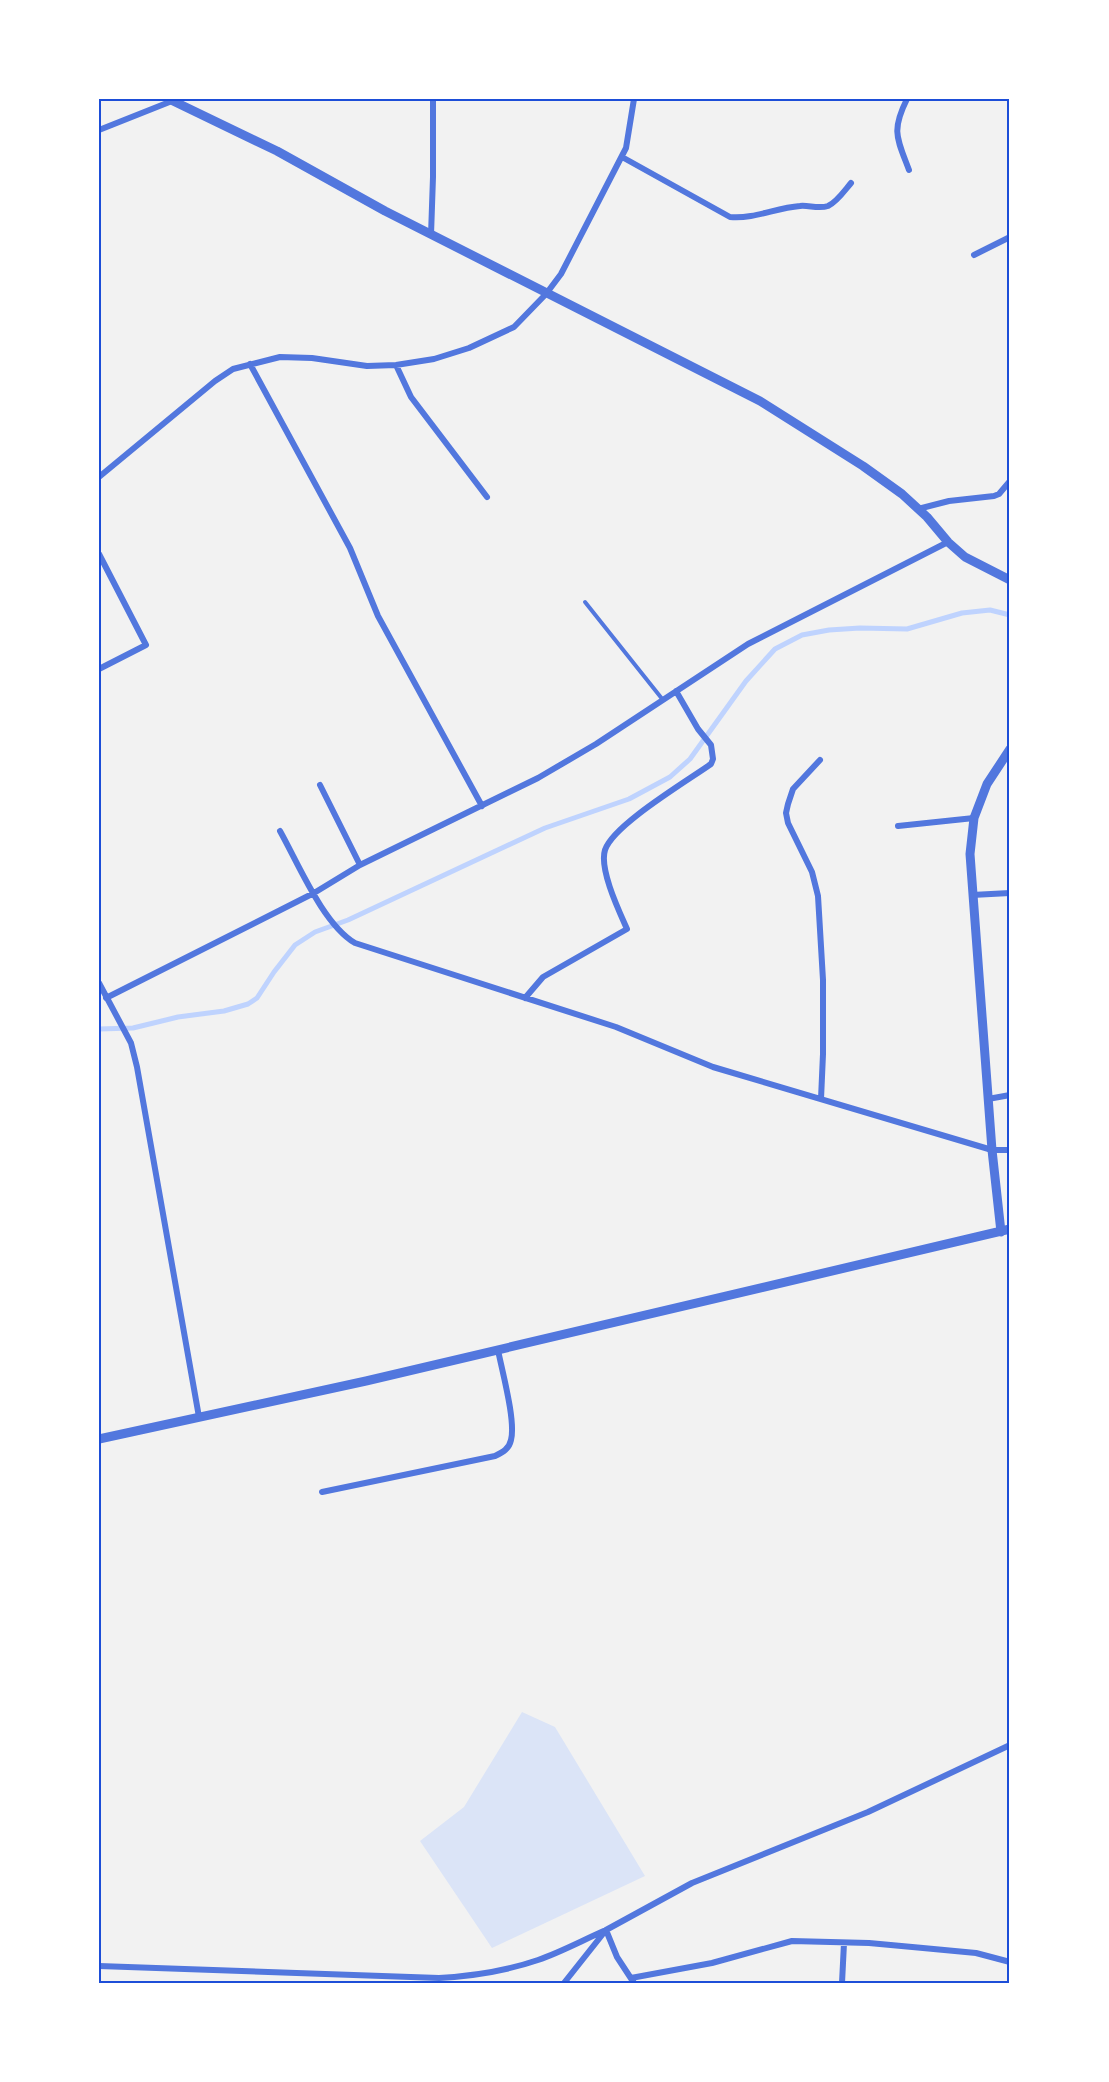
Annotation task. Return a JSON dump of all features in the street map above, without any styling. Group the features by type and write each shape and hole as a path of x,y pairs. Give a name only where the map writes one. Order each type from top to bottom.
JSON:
{"street":[{"path":"431,235 433,99"},
{"path":"99,477 232,369 280,357 312,358 367,366 396,365 434,359 478,344 514,327 546,294 561,274 626,148 634,99"},
{"path":"907,99 896,129 909,170"},
{"path":"99,130 172,100 277,151 431,235 760,401 863,466 902,494 965,557 1010,580"},
{"path":"622,157 730,217 743,218 802,206 828,206 837,200 851,183"},
{"path":"974,255 1010,237"},
{"path":"250,364 350,548 378,616 482,806"},
{"path":"396,365 411,397 487,497"},
{"path":"918,509 958,499 999,494 1010,481"},
{"path":"106,998 314,893 360,865 538,778 596,744 748,644 948,542"},
{"path":"99,554 146,645 99,669"},
{"path":"525,998 543,977 627,929 604,868 605,850 615,834 632,819 711,764 713,759 711,745 698,729 676,691"},
{"path":"99,1439 498,1350 1005,1230 992,1150 970,854 974,818 987,784 1010,749"},
{"path":"820,760 793,789 786,813 788,823 812,872 818,896 823,980 821,1099"},
{"path":"320,785 360,865"},
{"path":"898,826 974,818"},
{"path":"280,831 327,917 344,936 355,943 616,1027 713,1067 992,1150 1010,1150"},
{"path":"972,895 1010,893"},
{"path":"99,983 131,1043 142,1090 199,1417"},
{"path":"988,1099 1010,1095"},
{"path":"322,1492 486,1458 506,1451 511,1440 512,1425 498,1350"},
{"path":"99,1966 439,1978 476,1975 510,1968 538,1960 606,1930 692,1883 868,1812 1010,1745"},
{"path":"606,1930 617,1958 632,1980 712,1963 792,1941 869,1943 976,1953 1010,1962"},
{"path":"564,1983 606,1930"},
{"path":"842,1983 844,1943"}],"lane":[{"path":"585,602 663,700"}],"shaded area":[{"path":"522,1712 555,1727 645,1876 492,1948 420,1841 464,1807"}],"waterway":[{"path":"99,1029 133,1028 178,1017 224,1011 248,1004 257,998 295,945 315,932 348,920 545,828 629,799 670,777 690,759 746,681 775,649 802,635 860,628 907,629 962,613 990,610 1010,615"}]}
